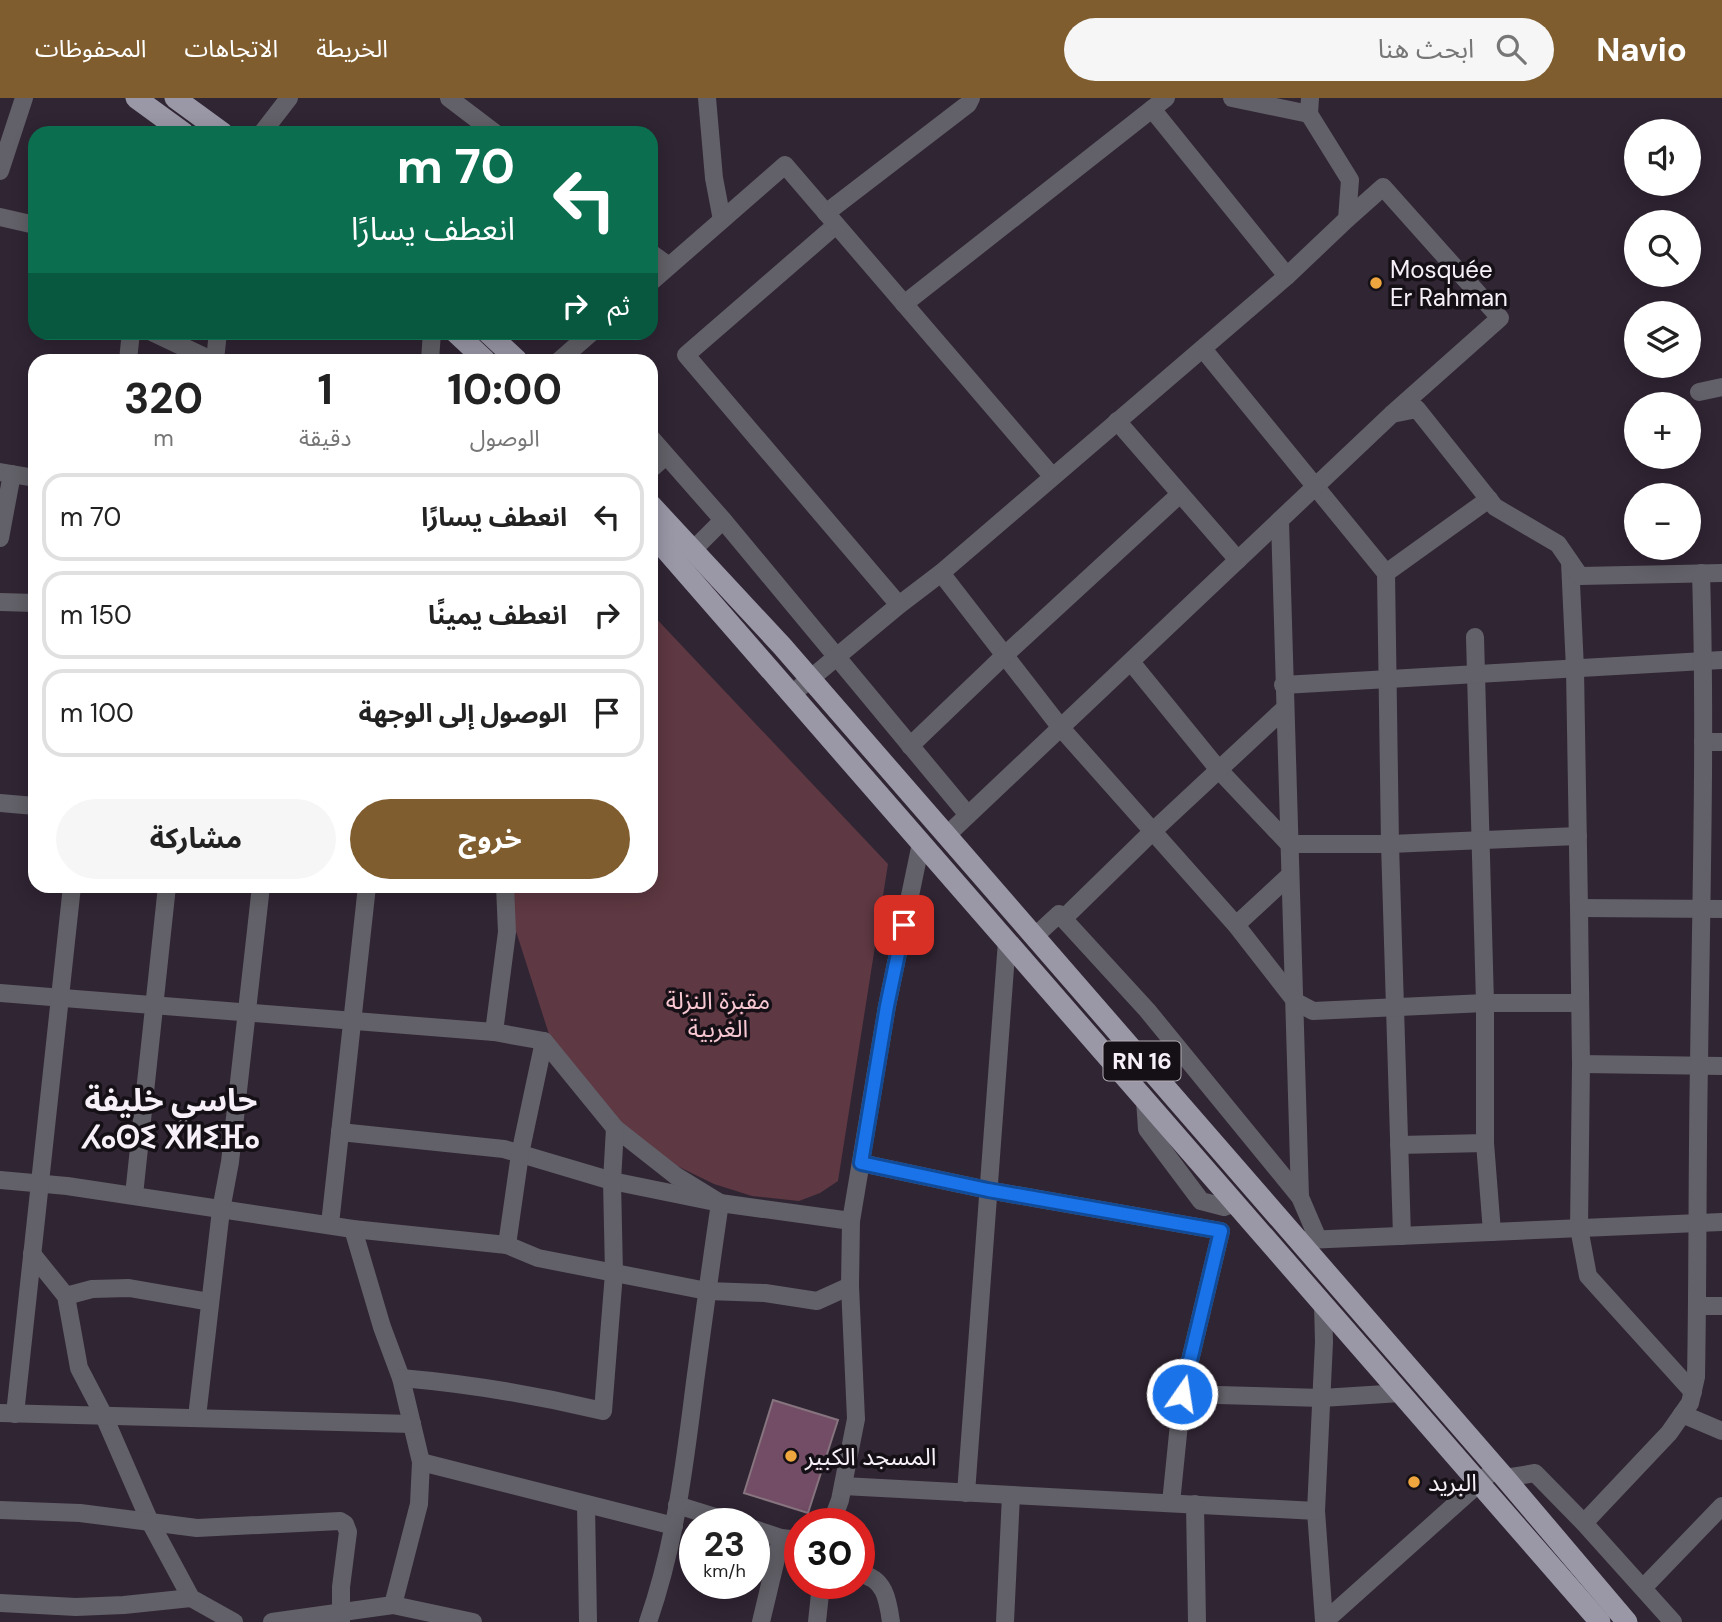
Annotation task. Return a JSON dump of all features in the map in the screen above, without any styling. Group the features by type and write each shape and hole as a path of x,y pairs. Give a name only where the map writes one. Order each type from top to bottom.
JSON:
{"main road":[{"path":"136,98 174,126"},
{"path":"175,98 213,126"},
{"path":"464,340 479,354"},
{"path":"496,340 511,354"},
{"name":"RN 16","path":"658,512 809,678 1034,937 1307,1240 1627,1622"},
{"name":"RN 16","path":"658,541 1145,1100 1230,1205 1323,1304 1600,1622"}],"street":[{"path":"0,171 24,98"},
{"path":"267,126 289,98"},
{"path":"449,98 486,126"},
{"path":"707,98 714,178 722,220"},
{"path":"899,605 686,355 831,219 968,104 971,98"},
{"path":"904,304 1166,98"},
{"path":"1232,98 1310,106 1350,180 1347,219"},
{"path":"1152,109 1287,276"},
{"path":"658,276 785,165 1052,476"},
{"path":"792,694 941,573 1203,349 1383,187 1500,318 1392,414 946,836"},
{"path":"0,217 28,223"},
{"path":"658,258 669,266"},
{"path":"169,340 200,354"},
{"path":"1203,349 1386,573 1390,844 1402,1236"},
{"path":"1699,392 1722,387"},
{"path":"1392,414 1418,410 1495,507 1558,544 1580,576 1722,573"},
{"path":"1117,421 1238,560"},
{"path":"658,446 723,520 968,815"},
{"path":"658,463 666,456"},
{"path":"0,538 6,473 28,477"},
{"path":"910,746 1180,494"},
{"path":"1386,573 1489,499"},
{"path":"693,550 723,520"},
{"path":"1280,521 1283,710 1296,1002 1300,1197 1307,1240 1722,1222"},
{"path":"1570,562 1575,669 1579,908 1579,1228 1588,1276 1693,1392"},
{"path":"941,573 1061,728 1236,925 1296,1002 1313,1011 1485,1003 1580,1003"},
{"path":"1584,1523 1670,1433 1690,1403 1696,1377 1703,741 1713,661 1701,573"},
{"path":"0,602 28,604"},
{"path":"1475,637 1485,1003 1485,1143 1492,1232"},
{"path":"1283,685 1713,661"},
{"path":"1131,662 1219,770 1289,844 1390,844 1578,836"},
{"path":"1063,919 1283,710"},
{"path":"1703,741 1722,742"},
{"path":"0,803 28,805"},
{"path":"836,1508 856,1419 850,1286 851,1221 887,1006 921,843"},
{"path":"1236,925 1290,875"},
{"path":"71,893 32,1254 7,1413 412,1424"},
{"path":"134,1195 166,893"},
{"path":"197,1417 221,1209 230,1162 248,1013 260,893"},
{"path":"330,1224 366,893"},
{"path":"494,1032 507,932 505,893"},
{"path":"1579,908 1722,909"},
{"path":"1034,937 1059,914 1147,1010 1300,1197"},
{"path":"966,1493 1007,941"},
{"path":"0,993 494,1032 544,1041 615,1128 676,1175 720,1203"},
{"path":"507,1245 520,1154 544,1041"},
{"path":"1581,1064 1722,1066"},
{"path":"401,1378 470,1384 540,1396 603,1411 614,1273 612,1181 615,1128"},
{"path":"340,1132 504,1149 612,1181 720,1203 851,1221"},
{"path":"1399,1145 1485,1143"},
{"path":"861,1163 988,1190 1221,1231"},
{"path":"0,1180 134,1195 353,1229 507,1245 538,1258 706,1291 765,1293 817,1301 850,1286"},
{"path":"648,1622 661,1584 674,1526 720,1203"},
{"path":"1171,1503 1182,1394 1221,1231 1230,1205"},
{"path":"353,1229 382,1327 401,1378 421,1462 419,1504 393,1605"},
{"path":"32,1254 66,1296 79,1368 103,1414 150,1522 191,1598 234,1622"},
{"path":"66,1296 92,1289 129,1288 210,1302"},
{"path":"1323,1304 1322,1398 1316,1511 1324,1621"},
{"path":"1697,1306 1722,1306"},
{"path":"1182,1394 1322,1398 1401,1393"},
{"path":"1682,1414 1722,1431"},
{"path":"421,1462 674,1526"},
{"path":"1324,1621 1479,1482 1501,1473 1535,1473 1673,1622"},
{"path":"843,1486 1316,1511"},
{"path":"1005,1622 1011,1495"},
{"path":"586,1504 588,1622"},
{"path":"1195,1504 1196,1622"},
{"path":"677,1505 687,1508"},
{"path":"0,1510 80,1513 197,1528 341,1521 348,1532 341,1587 341,1616"},
{"path":"1643,1588 1721,1510"},
{"path":"770,1535 784,1538"},
{"path":"761,1622 781,1538"},
{"path":"875,1581 881,1585 888,1600 891,1622"},
{"path":"0,1603 76,1607 191,1598"},
{"path":"817,1622 819,1599"},
{"path":"272,1622 341,1616 393,1605 473,1622"}],"green space":[{"name":"مقبرة النزلة الغربية","path":"658,620 888,864 838,1181 820,1193 799,1201 752,1196 714,1184 673,1164 625,1127 555,1053 514,925 514,893 658,893"}],"building":[{"name":"المسجد الكبير","path":"773,1400 838,1420 810,1508 792,1508 744,1493"}],"place":[{"name":"Mosquée Er Rahman","path":"1376,283"},
{"name":"المسجد الكبير","path":"791,1456"},
{"name":"البريد","path":"1414,1482"}],"district":[{"name":"حاسي خليفة ⵃⴰⵙⵉ ⵅⵍⵉⴼⴰ","path":"171,1118"}],"route":[{"path":"904,925 887,1006 861,1163 988,1190 1221,1231 1182,1394"}]}
